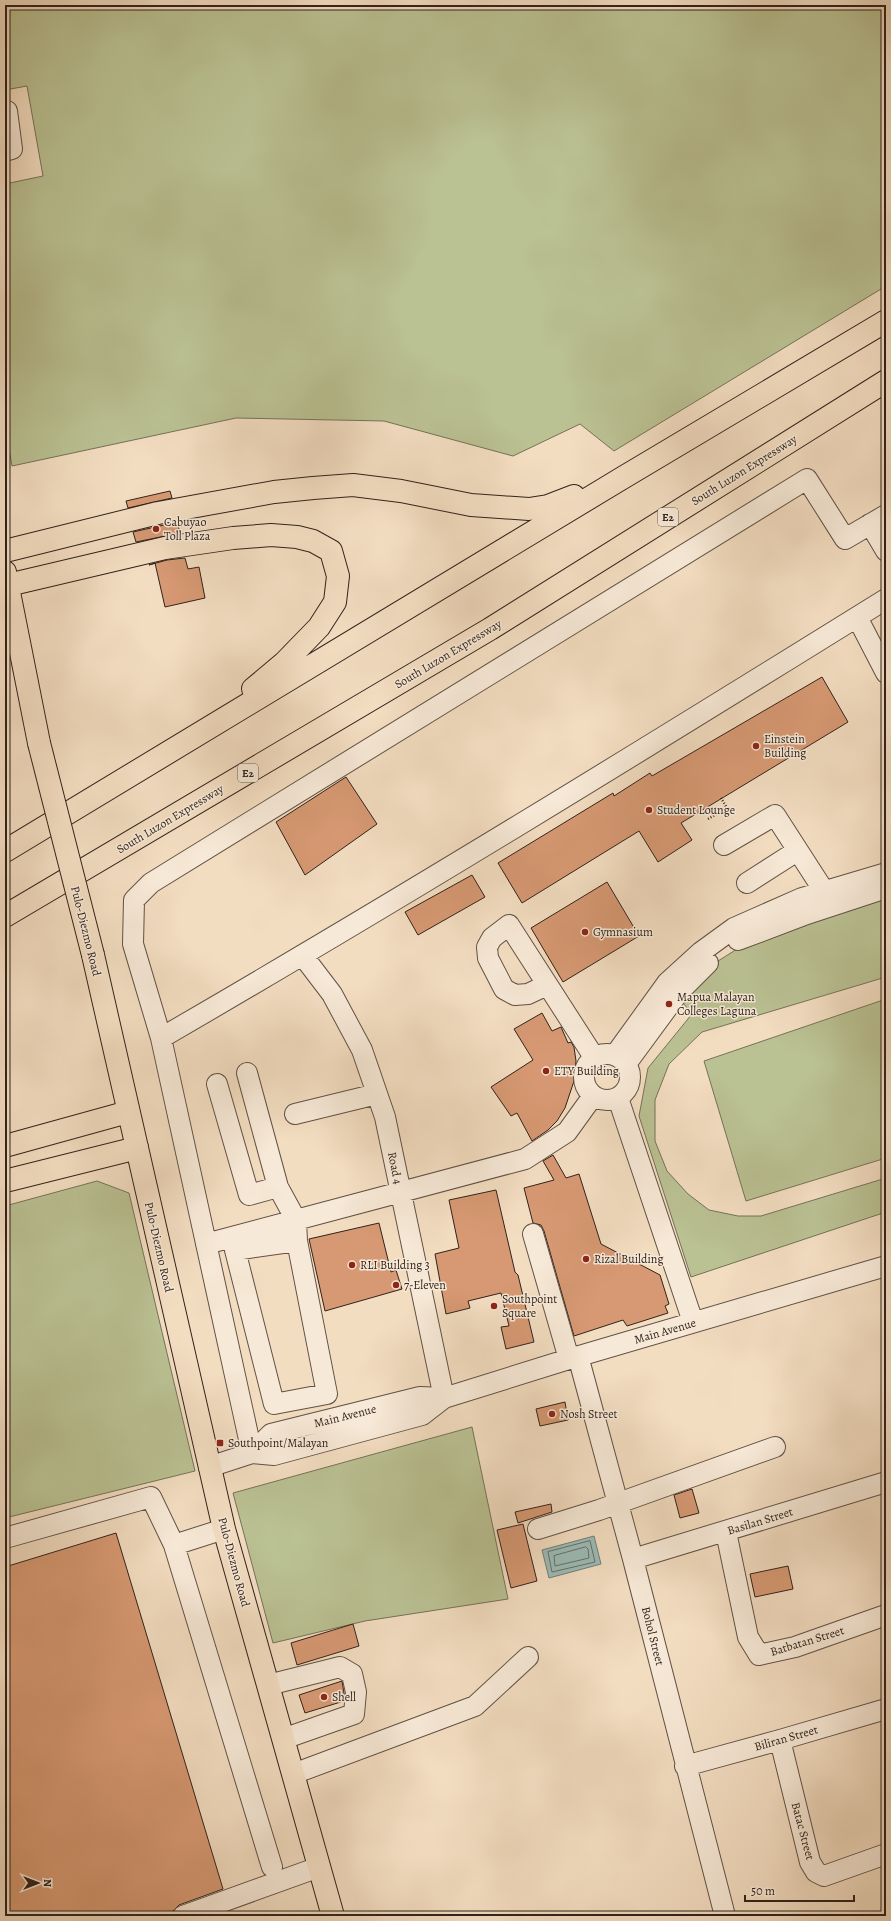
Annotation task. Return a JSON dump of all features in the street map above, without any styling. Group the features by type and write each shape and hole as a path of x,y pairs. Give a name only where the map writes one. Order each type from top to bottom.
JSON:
{"main road":[{"path":"5,851 624,477 886,321"},
{"name":"South Luzon Expressway","path":"5,916 490,629 886,381"},
{"path":"5,551 158,513 274,492 353,485 401,491 471,505 529,509 548,506 624,477"},
{"path":"6,581 165,548 233,538 271,535 297,537 313,541 331,551 338,576 335,602 319,627 284,663 202,732"},
{"name":"Pulo-Diezmo Road","path":"6,581 9,609 39,743 93,955 224,1529 333,1916"},
{"path":"5,1146 128,1112"},
{"path":"5,1181 136,1148"}],"street":[{"path":"5,111 7,111 12,149 5,151"},
{"path":"252,1453 161,1038 133,944 134,900 151,883 807,479 845,538 878,520 886,551"},
{"path":"161,1038 303,956 886,599"},
{"path":"857,617 886,673"},
{"path":"724,845 775,815 824,891"},
{"path":"747,882 797,851"},
{"path":"620,1060 667,983 701,952 734,928 802,898 886,873"},
{"path":"620,1060 679,992 708,963 738,940 806,914 886,888"},
{"name":"Road 4","path":"303,956 332,994 362,1050 385,1117 444,1398"},
{"path":"547,985 594,1057"},
{"path":"608,1053 620,1060 630,1079 624,1093 618,1098 605,1100 593,1096 588,1091 583,1076 584,1069 594,1057 608,1053"},
{"path":"247,1072 278,1187 296,1220 297,1240 327,1394 274,1404 235,1250 297,1240"},
{"path":"217,1084 249,1195 278,1187"},
{"path":"295,1114 377,1094"},
{"path":"206,1244 525,1159 567,1132 593,1096"},
{"path":"618,1098 693,1322"},
{"name":"Bohol Street","path":"533,1234 618,1502 725,1916"},
{"name":"Main Avenue","path":"209,1467 252,1453 274,1455 422,1415 444,1398 693,1322 886,1266"},
{"path":"538,1530 775,1448"},
{"name":"Basilan Street","path":"633,1559 726,1532 886,1482"},
{"path":"5,1538 151,1497 174,1545 272,1867"},
{"path":"174,1545 224,1529"},
{"name":"Batbatan Street","path":"726,1532 748,1637 759,1655 795,1647 886,1615"},
{"path":"293,1774 475,1706 528,1657"},
{"path":"268,1685 340,1667 352,1674 356,1692 354,1714 283,1739"},
{"name":"Biliran Street","path":"685,1766 886,1709"},
{"name":"Batac Street","path":"780,1740 810,1862 816,1872 824,1876 886,1854"},
{"path":"183,1916 319,1867"}],"path":[{"path":"708,819 727,808 721,798"}],"green space":[{"path":"5,5 886,5 886,286 614,451 580,424 513,456 384,421 236,418 12,466 5,427 5,184 43,176 27,86 5,90"},
{"path":"886,894 886,977 702,1032 669,1064 655,1100 655,1141 667,1171 688,1194 709,1210 738,1216 761,1216 886,1178 886,1212 691,1277 639,1116 648,1068 692,1014 683,1003 718,961 745,944"},
{"path":"886,999 886,1158 746,1201 704,1061"},
{"path":"97,1181 129,1193 195,1471 5,1518 5,1206"},
{"path":"472,1427 508,1599 365,1621 273,1643 233,1493"}],"water":[{"path":"594,1536 601,1564 549,1578 542,1550"}],"building":[{"path":"170,491 172,498 128,508 126,501"},
{"path":"177,522 180,533 136,542 133,532"},
{"path":"185,558 188,569 199,567 205,598 165,607 155,563"},
{"path":"822,677 848,722 681,823 692,840 658,862 639,831 522,903 498,863 613,793 614,796 650,773 652,776"},
{"path":"346,777 377,824 305,875 276,822"},
{"path":"472,875 485,897 418,935 405,912"},
{"name":"Gymnasium","path":"607,882 639,936 563,982 531,928"},
{"name":"ETY Building","path":"542,1013 552,1031 561,1027 568,1043 571,1042 574,1047 576,1061 574,1081 565,1108 557,1121 548,1130 532,1141 517,1113 511,1116 491,1087 533,1060 514,1029"},
{"name":"Rizal Building","path":"553,1155 566,1178 579,1174 601,1244 660,1275 669,1304 665,1306 668,1313 627,1326 623,1320 574,1336 544,1231 541,1225 533,1223 524,1188 554,1180 543,1161"},
{"path":"496,1190 515,1272 518,1275 534,1342 506,1349 501,1327 509,1326 501,1293 468,1301 470,1308 446,1314 435,1254 459,1248 449,1200"},
{"name":"RLI Building 3","path":"379,1223 391,1272 396,1270 402,1289 325,1311 309,1239"},
{"name":"Nosh Street","path":"565,1402 568,1420 540,1426 536,1409"},
{"path":"692,1489 699,1513 680,1518 674,1495"},
{"path":"551,1504 552,1512 518,1523 515,1512"},
{"path":"523,1524 537,1581 511,1588 497,1530"},
{"path":"116,1533 223,1889 179,1905 173,1911 155,1916 5,1916 5,1567"},
{"path":"788,1566 793,1589 755,1597 750,1574"},
{"path":"353,1624 359,1646 297,1665 291,1643"},
{"name":"Shell","path":"342,1681 344,1701 305,1713 299,1695"}],"place":[{"name":"Cabuyao Toll Plaza","path":"156,529"},
{"name":"Einstein Building","path":"756,746"},
{"name":"Student Lounge","path":"649,810"},
{"name":"Gymnasium","path":"585,932"},
{"name":"Mapua Malayan Colleges Laguna","path":"669,1004"},
{"name":"ETY Building","path":"546,1071"},
{"name":"Rizal Building","path":"586,1259"},
{"name":"RLI Building 3","path":"352,1265"},
{"name":"7-Eleven","path":"396,1285"},
{"name":"Southpoint Square","path":"494,1306"},
{"name":"Nosh Street","path":"552,1414"},
{"name":"Southpoint/Malayan","path":"220,1443"},
{"name":"Shell","path":"324,1697"}]}
